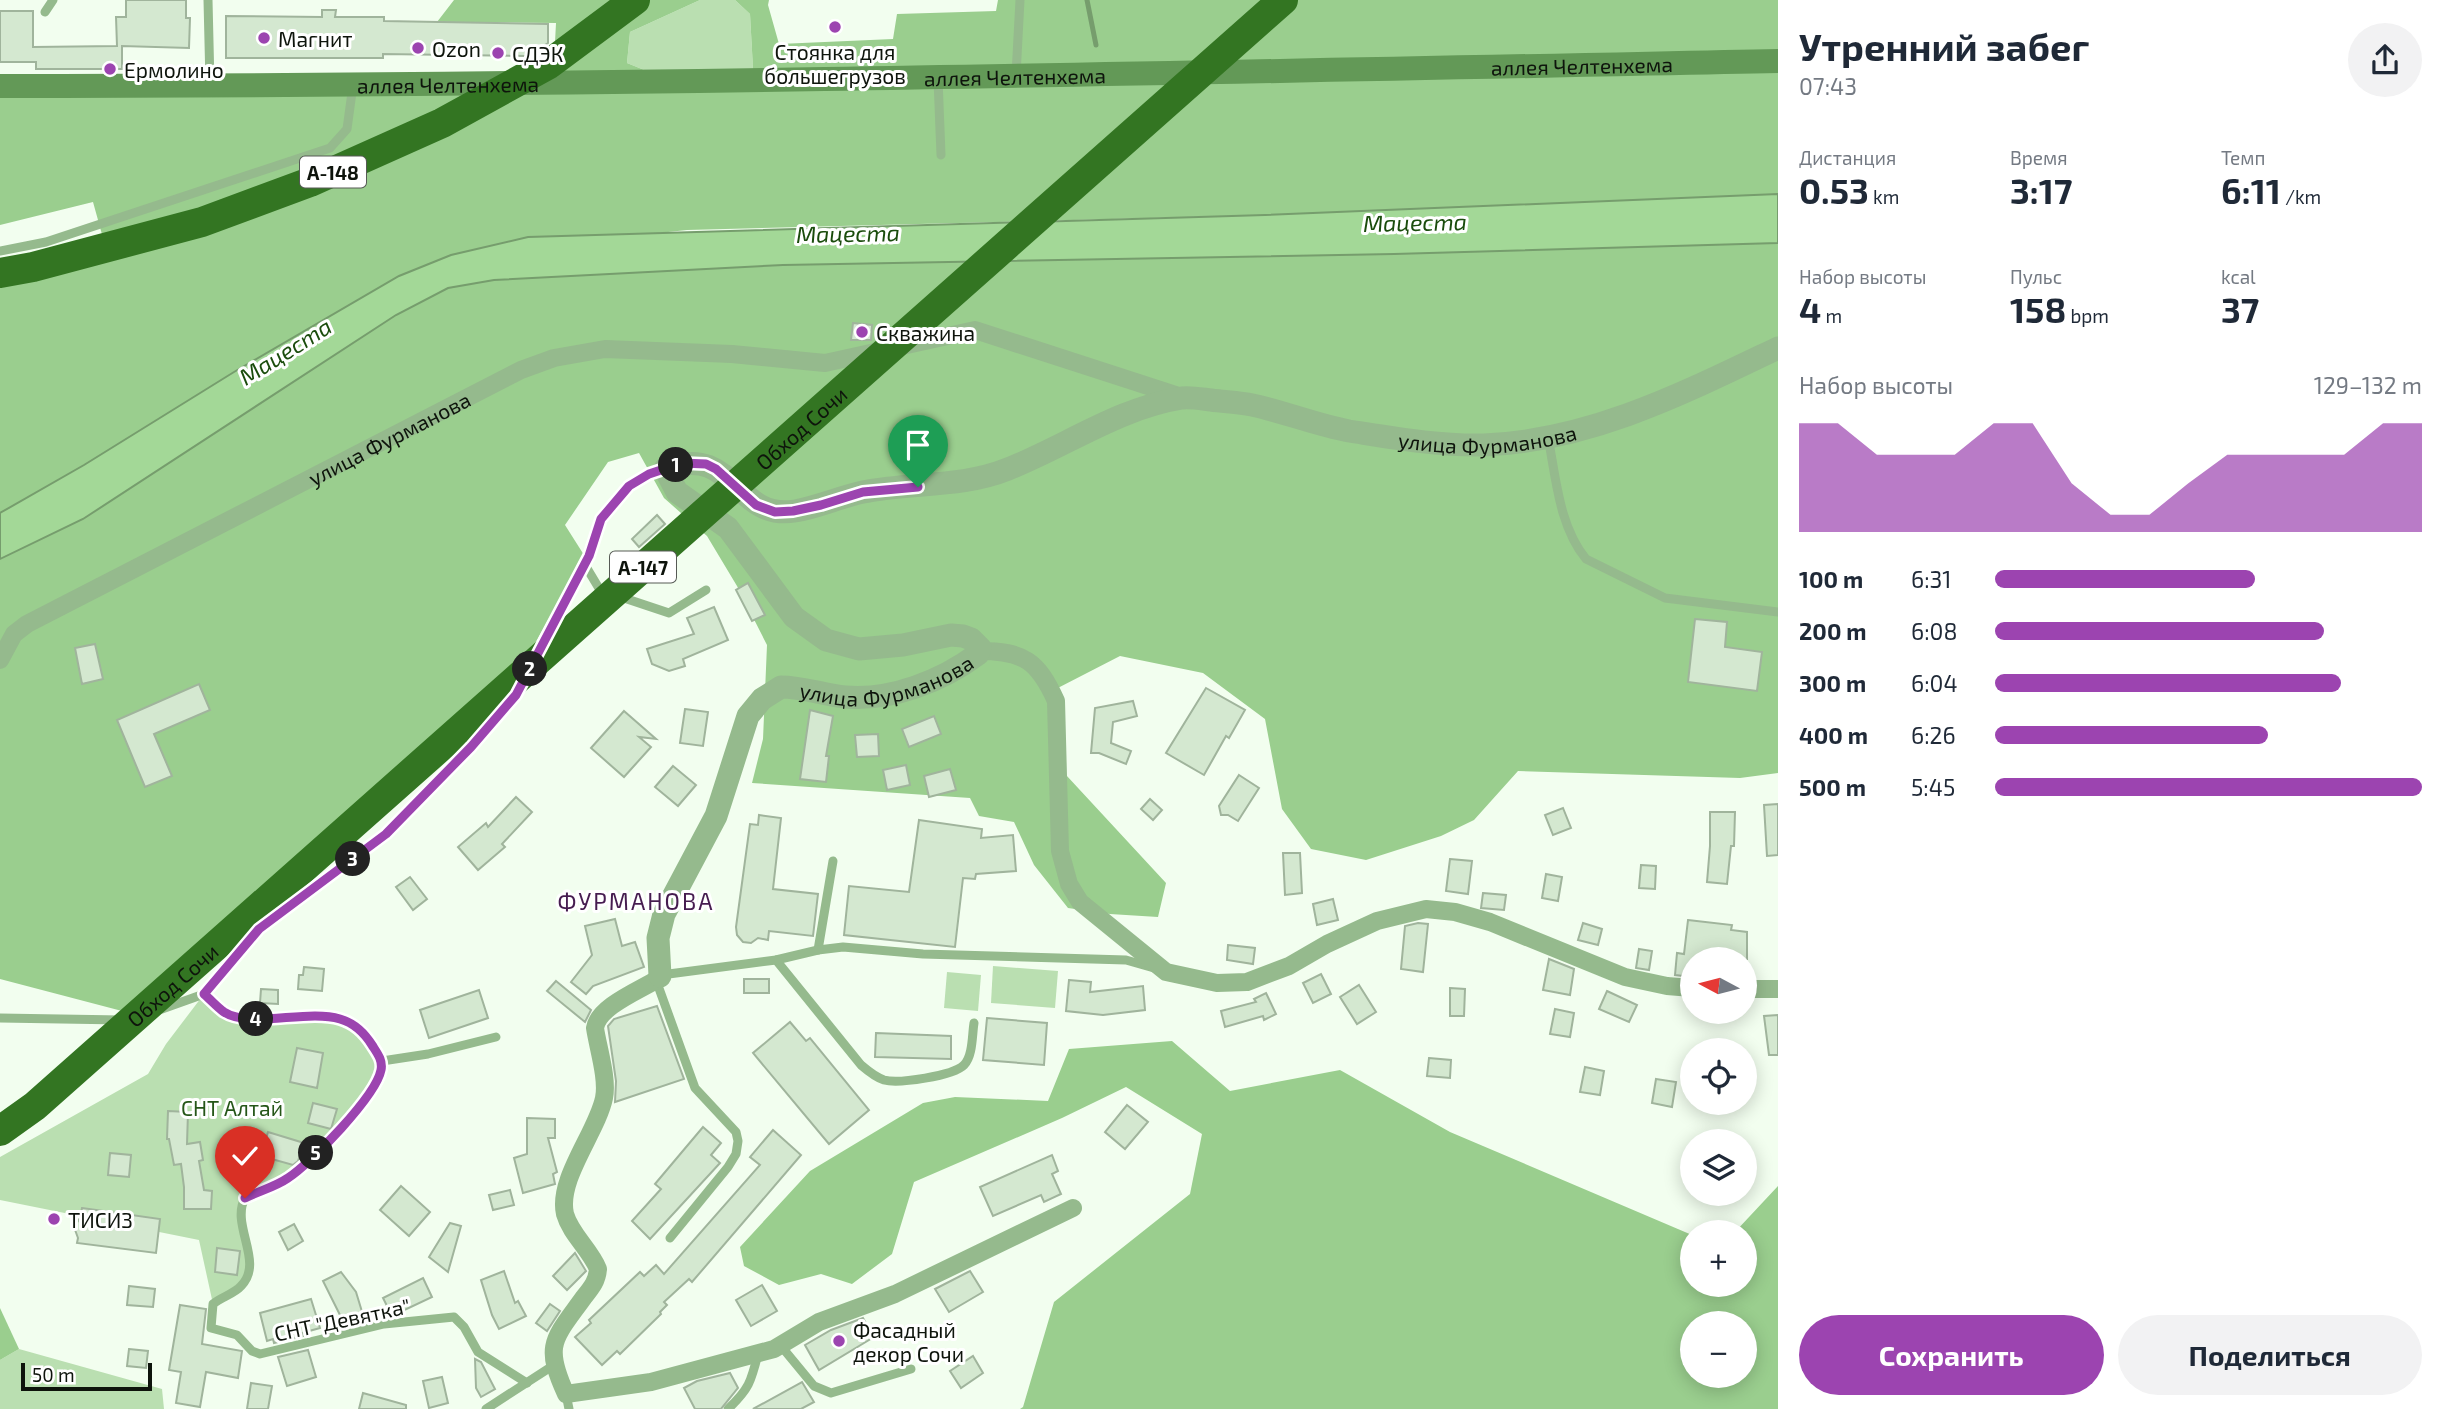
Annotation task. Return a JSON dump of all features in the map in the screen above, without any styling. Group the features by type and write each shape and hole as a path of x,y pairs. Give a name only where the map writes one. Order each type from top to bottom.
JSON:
{"highway":[{"name":"А-148","path":"0,273 33,267 202,222 310,183 442,123 550,64 635,0"},
{"name":"Обход Сочи","path":"0,1131 35,1106 1283,0"}],"main road":[{"name":"аллея Челтенхема","path":"0,86 1016,76 1778,61"}],"street":[{"name":"улица Фурманова","path":"0,660 14,634 27,624 521,370 579,352 605,349 657,350 825,363 975,330 1185,398 1251,404 1329,427 1435,444 1485,444 1548,437 1617,420 1699,386 1778,348"},
{"name":"улица Фурманова","path":"658,978 658,938 664,914 716,816 748,716 762,699 781,687 843,697 881,695 947,674 966,663 979,651 977,644 963,636 951,635 903,645 859,649 826,640 794,617 728,528 677,492 665,469 682,463 706,464 716,469 756,505 775,512 793,511 863,492 960,482 1006,470 1142,408 1185,398"},
{"path":"979,651 1009,653 1029,660 1046,680 1056,701 1060,851 1069,884 1080,902 1166,972 1217,983 1247,982 1289,966 1377,920 1426,909 1455,912 1490,922 1625,976 1656,985 1680,987"},
{"path":"658,978 605,1010 596,1021 604,1096 569,1180 564,1196 564,1211 574,1233 596,1262 598,1269 597,1280 559,1331 552,1355 568,1402 781,1346 819,1322 895,1294 1073,1208"},
{"path":"1757,989 1778,989"}],"lane":[{"path":"45,12 52,0"},
{"path":"208,0 210,86"},
{"path":"1016,76 1020,0"},
{"path":"938,77 941,155"},
{"path":"0,251 46,242 330,148 347,129 354,84"},
{"path":"1548,437 1564,516 1578,548 1586,559 1665,598 1778,612"},
{"path":"0,1018 130,1020 204,994 259,929 386,834 471,747 516,695 585,565 601,519 629,486 649,474 665,469"},
{"path":"585,565 600,590 669,613 706,590"},
{"path":"818,950 833,862"},
{"path":"670,1238 728,1167 736,1154 738,1141 730,1124 695,1088 658,978 843,947 923,954 1126,960 1166,972"},
{"path":"776,960 861,1065 872,1075 886,1081 899,1082 963,1067 970,1055 974,1023"},
{"path":"204,994 224,1012 246,1019 314,1015 343,1020 365,1034 382,1061 428,1054 496,1037"},
{"name":"СНТ \"Девятка\"","path":"382,1061 381,1071 365,1103 308,1161 289,1178 245,1198 242,1203 241,1223 249,1254 247,1276 240,1288 213,1304 211,1328 237,1335 252,1351 260,1354 384,1324 454,1317 459,1320 478,1352 527,1383"},
{"path":"781,1346 814,1386 831,1393 911,1370"},
{"path":"728,1409 745,1392 758,1354"},
{"path":"486,1409 554,1365"}],"green space":[{"path":"700,0 735,0 750,14 753,69 669,80 627,63 630,32"},
{"path":"993,966 1058,971 1055,1008 991,1003"},
{"path":"947,972 981,975 978,1011 944,1008"},
{"name":"СНТ Алтай","path":"204,994 235,1017 328,1016 365,1034 382,1061 375,1087 289,1178 245,1198 247,1276 213,1304 199,1240 0,1200 0,1157 148,1074 166,1044"},
{"path":"19,1349 162,1389 164,1409 0,1409 0,1360"}],"shaded area":[{"path":"454,0 700,0 630,32 627,63 669,80 753,69 750,14 735,0 769,0 779,44 893,39 897,14 996,11 998,0 1778,0 1778,194 1265,215 687,230 451,255 399,276 0,513 0,265 103,238 93,202 0,225 0,86 553,81 556,23 437,22"},
{"path":"1778,243 1778,773 1740,778 1518,771 1474,820 1441,836 1366,860 1311,849 1282,809 1265,719 1203,673 1120,656 1052,691 1054,762 1166,883 1158,917 1068,908 1034,865 1014,822 979,816 970,798 752,783 763,739 767,645 737,586 707,536 664,498 639,453 608,462 565,525 584,555 531,651 122,1011 0,979 0,559 83,519 396,315 448,288 494,280 783,265 1394,254"},
{"path":"1172,1041 1230,1091 1340,1070 1450,1132 1680,1230 1680,1297 1757,1297 1757,1220 1746,1220 1778,1186 1778,1409 1020,1409 1023,1407 1054,1302 1190,1194 1202,1134 1126,1087 1062,1118 914,1182 892,1254 852,1284 821,1274 779,1285 744,1266 740,1247 810,1171 923,1103 955,1097 1048,1101 1069,1049"},
{"path":"0,1308 19,1349 0,1360"}],"water":[{"name":"Мацеста","path":"1778,194 1778,243 1394,254 783,265 494,280 448,288 396,315 83,519 0,559 0,513 399,276 451,255 528,237 1265,215"}],"building":[{"path":"126,0 186,0 186,18 190,18 189,48 122,46 122,69 36,69 36,62 0,62 0,11 33,11 33,47 117,46 116,17 126,17"},
{"path":"322,10 336,10 335,17 384,17 384,21 548,24 548,43 527,56 383,54 383,58 226,58 226,16 322,17"},
{"name":"Скважина","path":"853,323 872,325 871,340 851,340"},
{"path":"657,515 665,524 639,547 632,539"},
{"path":"748,583 765,615 752,621 736,590"},
{"path":"714,607 728,640 683,659 685,666 669,671 652,664 647,649 694,634 687,618"},
{"path":"1695,619 1727,622 1725,647 1762,652 1757,691 1688,682"},
{"path":"95,644 103,679 82,684 75,648"},
{"path":"199,684 210,710 154,734 172,776 145,787 117,720"},
{"path":"1206,688 1245,710 1229,738 1226,736 1204,775 1166,753"},
{"path":"1133,701 1137,716 1113,722 1111,743 1131,751 1126,764 1099,753 1091,753 1095,708"},
{"path":"685,709 708,712 703,746 680,743"},
{"path":"810,710 833,716 826,756 829,756 826,782 800,779"},
{"path":"624,711 656,739 639,737 651,747 624,777 591,748"},
{"path":"934,716 941,734 909,747 902,729"},
{"path":"878,734 879,756 857,757 855,735"},
{"path":"906,765 910,785 887,790 883,770"},
{"path":"673,766 696,785 678,806 655,787"},
{"path":"950,769 956,790 929,797 924,776"},
{"path":"1239,775 1259,788 1238,821 1228,815 1221,815 1219,806"},
{"path":"516,797 532,812 502,844 505,847 478,870 458,847 486,823 488,827"},
{"path":"1150,799 1162,810 1153,820 1141,809"},
{"path":"1778,804 1778,855 1767,856 1764,805"},
{"path":"1563,808 1571,828 1553,835 1545,815"},
{"path":"1710,812 1735,812 1734,846 1731,846 1727,884 1707,882"},
{"path":"759,815 781,818 773,889 818,894 813,936 769,931 768,940 758,938 751,943 743,942 737,935 750,824 758,825"},
{"path":"919,820 982,829 981,838 1013,835 1016,871 976,874 975,879 963,878 955,947 844,935 849,886 909,892"},
{"path":"1283,853 1300,853 1302,893 1285,895"},
{"path":"1450,859 1472,861 1468,894 1446,891"},
{"path":"1641,865 1656,866 1655,889 1639,888"},
{"path":"1546,874 1562,877 1558,901 1542,898"},
{"path":"410,877 427,899 413,910 396,887"},
{"path":"1483,893 1506,895 1504,910 1481,908"},
{"path":"1333,899 1338,920 1317,925 1313,904"},
{"path":"615,919 622,946 635,942 644,967 593,986 586,994 571,982 592,955 585,926"},
{"path":"1688,920 1732,925 1731,930 1747,932 1747,947 1685,947"},
{"path":"1583,923 1602,929 1598,945 1578,940"},
{"path":"1428,924 1423,972 1401,969 1405,926"},
{"path":"1228,945 1255,948 1253,964 1227,960"},
{"path":"1639,949 1652,951 1649,970 1636,968"},
{"path":"1677,953 1680,953 1680,976 1675,975"},
{"path":"1549,959 1574,969 1570,995 1543,990"},
{"path":"304,967 324,969 322,991 298,989 299,975 303,975"},
{"path":"1321,974 1331,994 1313,1003 1303,983"},
{"path":"744,979 769,979 769,993 744,993"},
{"path":"1069,980 1091,982 1090,992 1143,986 1145,1010 1103,1015 1066,1011"},
{"path":"556,981 591,1010 585,1022 547,991"},
{"path":"1359,985 1376,1012 1357,1024 1340,997"},
{"path":"1450,988 1465,989 1464,1016 1450,1016"},
{"path":"261,989 278,990 278,1004 260,1003"},
{"path":"479,990 488,1018 429,1038 420,1010"},
{"path":"1607,991 1637,1005 1629,1022 1599,1009"},
{"path":"1266,993 1276,1014 1264,1020 1263,1016 1225,1027 1221,1011 1256,1002 1254,999"},
{"path":"657,1006 684,1079 615,1102 616,1081 608,1026 614,1019"},
{"path":"1555,1009 1574,1013 1570,1037 1550,1034"},
{"path":"1778,1015 1778,1055 1769,1055 1764,1016"},
{"path":"987,1018 1047,1023 1044,1065 983,1060"},
{"path":"790,1022 806,1041 810,1038 869,1110 829,1144 753,1053"},
{"path":"876,1033 951,1036 951,1059 875,1057"},
{"path":"297,1048 323,1053 317,1088 290,1082"},
{"path":"1429,1058 1451,1060 1450,1078 1427,1076"},
{"path":"1585,1067 1604,1071 1600,1095 1580,1092"},
{"path":"1656,1079 1676,1082 1672,1107 1652,1103"},
{"path":"313,1103 337,1109 331,1129 308,1123"},
{"path":"1127,1105 1148,1122 1125,1149 1105,1132"},
{"path":"168,1111 188,1112 187,1144 200,1142 203,1160 199,1161 204,1190 212,1191 211,1209 184,1209 181,1164 174,1165 167,1139"},
{"path":"527,1118 555,1119 555,1138 548,1138 557,1172 553,1174 555,1184 523,1193 514,1158 527,1154"},
{"path":"703,1127 721,1143 711,1155 720,1163 650,1239 632,1221 661,1189 655,1184"},
{"path":"773,1130 801,1155 692,1282 689,1279 664,1302 667,1305 661,1314 620,1354 617,1351 602,1365 575,1337 591,1323 589,1320 640,1272 644,1276 656,1265 664,1274 760,1165 750,1157"},
{"path":"268,1132 304,1143 298,1161 293,1165 261,1156"},
{"path":"110,1153 131,1155 129,1177 108,1175"},
{"path":"1052,1155 1058,1171 1052,1174 1061,1194 1044,1202 1041,1195 993,1216 980,1187"},
{"path":"401,1186 430,1212 409,1236 380,1210"},
{"path":"510,1190 514,1205 493,1210 489,1195"},
{"path":"82,1208 160,1219 156,1253 77,1243 74,1227"},
{"path":"450,1223 461,1226 448,1272 429,1257"},
{"path":"294,1224 303,1241 288,1250 279,1232"},
{"path":"217,1248 240,1251 237,1275 215,1272"},
{"path":"575,1253 586,1271 567,1290 553,1276"},
{"path":"504,1271 515,1303 518,1301 526,1316 499,1329 481,1280"},
{"path":"970,1271 983,1292 949,1312 935,1289"},
{"path":"341,1272 356,1292 363,1315 345,1325 323,1281"},
{"path":"423,1278 432,1297 392,1316 383,1298"},
{"path":"762,1285 777,1311 751,1326 736,1300"},
{"path":"129,1286 155,1289 153,1307 127,1305"},
{"path":"311,1299 320,1328 302,1333 303,1336 274,1343 273,1339 267,1341 260,1313"},
{"path":"550,1304 560,1311 547,1331 536,1323"},
{"path":"180,1305 206,1309 202,1344 242,1351 238,1378 206,1372 200,1407 176,1403 181,1372 169,1370"},
{"name":"Фасадный декор Сочи","path":"863,1318 874,1337 819,1370 805,1345 831,1330"},
{"path":"129,1349 148,1351 146,1368 127,1366"},
{"path":"308,1350 316,1377 287,1386 278,1357"},
{"path":"973,1356 983,1373 961,1388 950,1371"},
{"path":"475,1359 481,1362 495,1389 481,1397 476,1388"},
{"path":"730,1373 738,1388 721,1409 695,1409 684,1388 697,1381"},
{"path":"442,1377 448,1403 429,1408 423,1381"},
{"path":"802,1382 814,1402 801,1409 753,1409"},
{"path":"251,1383 272,1386 268,1409 247,1409"},
{"path":"363,1393 406,1405 406,1409 359,1409"}],"waterway":[{"path":"1087,0 1096,45"}],"place":[{"name":"Стоянка для большегрузов","path":"835,27"},
{"name":"Магнит","path":"264,38"},
{"name":"Ozon","path":"418,48"},
{"name":"СДЭК","path":"498,53"},
{"name":"Ермолино","path":"110,69"},
{"name":"Скважина","path":"862,332"},
{"name":"ТИСИЗ","path":"54,1219"},
{"name":"Фасадный декор Сочи","path":"839,1341"}],"district":[{"name":"ФУРМАНОВА","path":"636,901"}],"route":[{"path":"245,1198 289,1178 308,1161 365,1103 381,1071 382,1061 365,1034 343,1020 314,1015 246,1019 235,1017 224,1012 204,994 259,929 386,834 471,747 516,695 589,556 601,519 629,486 649,474 682,463 706,464 716,469 756,505 775,512 821,505 863,492 918,487"}]}
